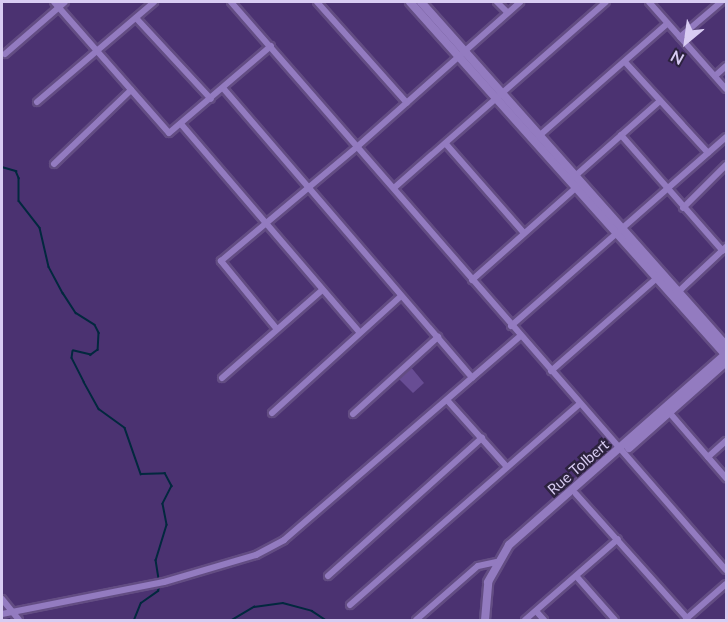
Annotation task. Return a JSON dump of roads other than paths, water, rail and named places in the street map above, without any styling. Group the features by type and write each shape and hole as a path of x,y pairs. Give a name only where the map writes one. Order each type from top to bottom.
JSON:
{"street":[{"path":"5,54 56,4 64,2"},
{"path":"37,102 154,2"},
{"path":"231,2 726,570"},
{"path":"317,2 407,103"},
{"path":"410,2 461,53"},
{"path":"421,2 499,97 577,181"},
{"path":"497,2 507,12"},
{"path":"276,328 221,261 358,146 520,2"},
{"path":"394,188 606,2"},
{"path":"649,2 726,89"},
{"path":"680,37 721,2"},
{"path":"56,4 166,132 172,133 271,46"},
{"path":"136,18 211,99"},
{"path":"539,136 668,23"},
{"path":"625,62 708,153"},
{"path":"715,76 726,66"},
{"path":"223,88 472,378"},
{"path":"54,164 131,90"},
{"path":"499,97 539,136 658,277 677,293"},
{"path":"472,280 524,233 621,135 660,101"},
{"path":"181,124 359,332"},
{"path":"621,135 666,190 724,249 677,293"},
{"path":"511,326 726,137"},
{"path":"446,144 524,233"},
{"path":"683,208 726,165"},
{"path":"620,231 677,293 726,354"},
{"path":"551,371 658,277"},
{"path":"222,378 276,328 322,290"},
{"path":"272,413 401,296"},
{"path":"2,614 164,582 256,555 284,540 520,336"},
{"path":"353,414 438,337"},
{"name":"Rue Tolbert","path":"491,621 490,593 501,565 514,549 726,354"},
{"path":"447,400 507,467"},
{"path":"350,605 580,404"},
{"path":"666,409 726,478"},
{"path":"328,576 482,438"},
{"path":"708,457 726,441"},
{"name":"Rue Tolbert","path":"485,621 485,596 497,562 510,545 621,451"},
{"path":"576,494 618,539 685,619 726,584"},
{"path":"525,621 618,539"},
{"path":"417,621 478,566 497,562"},
{"path":"577,577 615,621"},
{"path":"2,599 20,621"},
{"path":"536,611 544,621"}],"waterway":[{"path":"2,167 16,171 19,178 19,201 40,228 49,267 63,293 76,313 95,325 99,333 98,350 91,355 73,351 72,358 84,382 99,409 125,428 141,474 165,473 172,486 163,504 167,525 156,560 159,580"},
{"path":"134,620 141,603 158,591 160,584"},
{"path":"232,620 254,607 283,603 312,611 326,620"}]}
